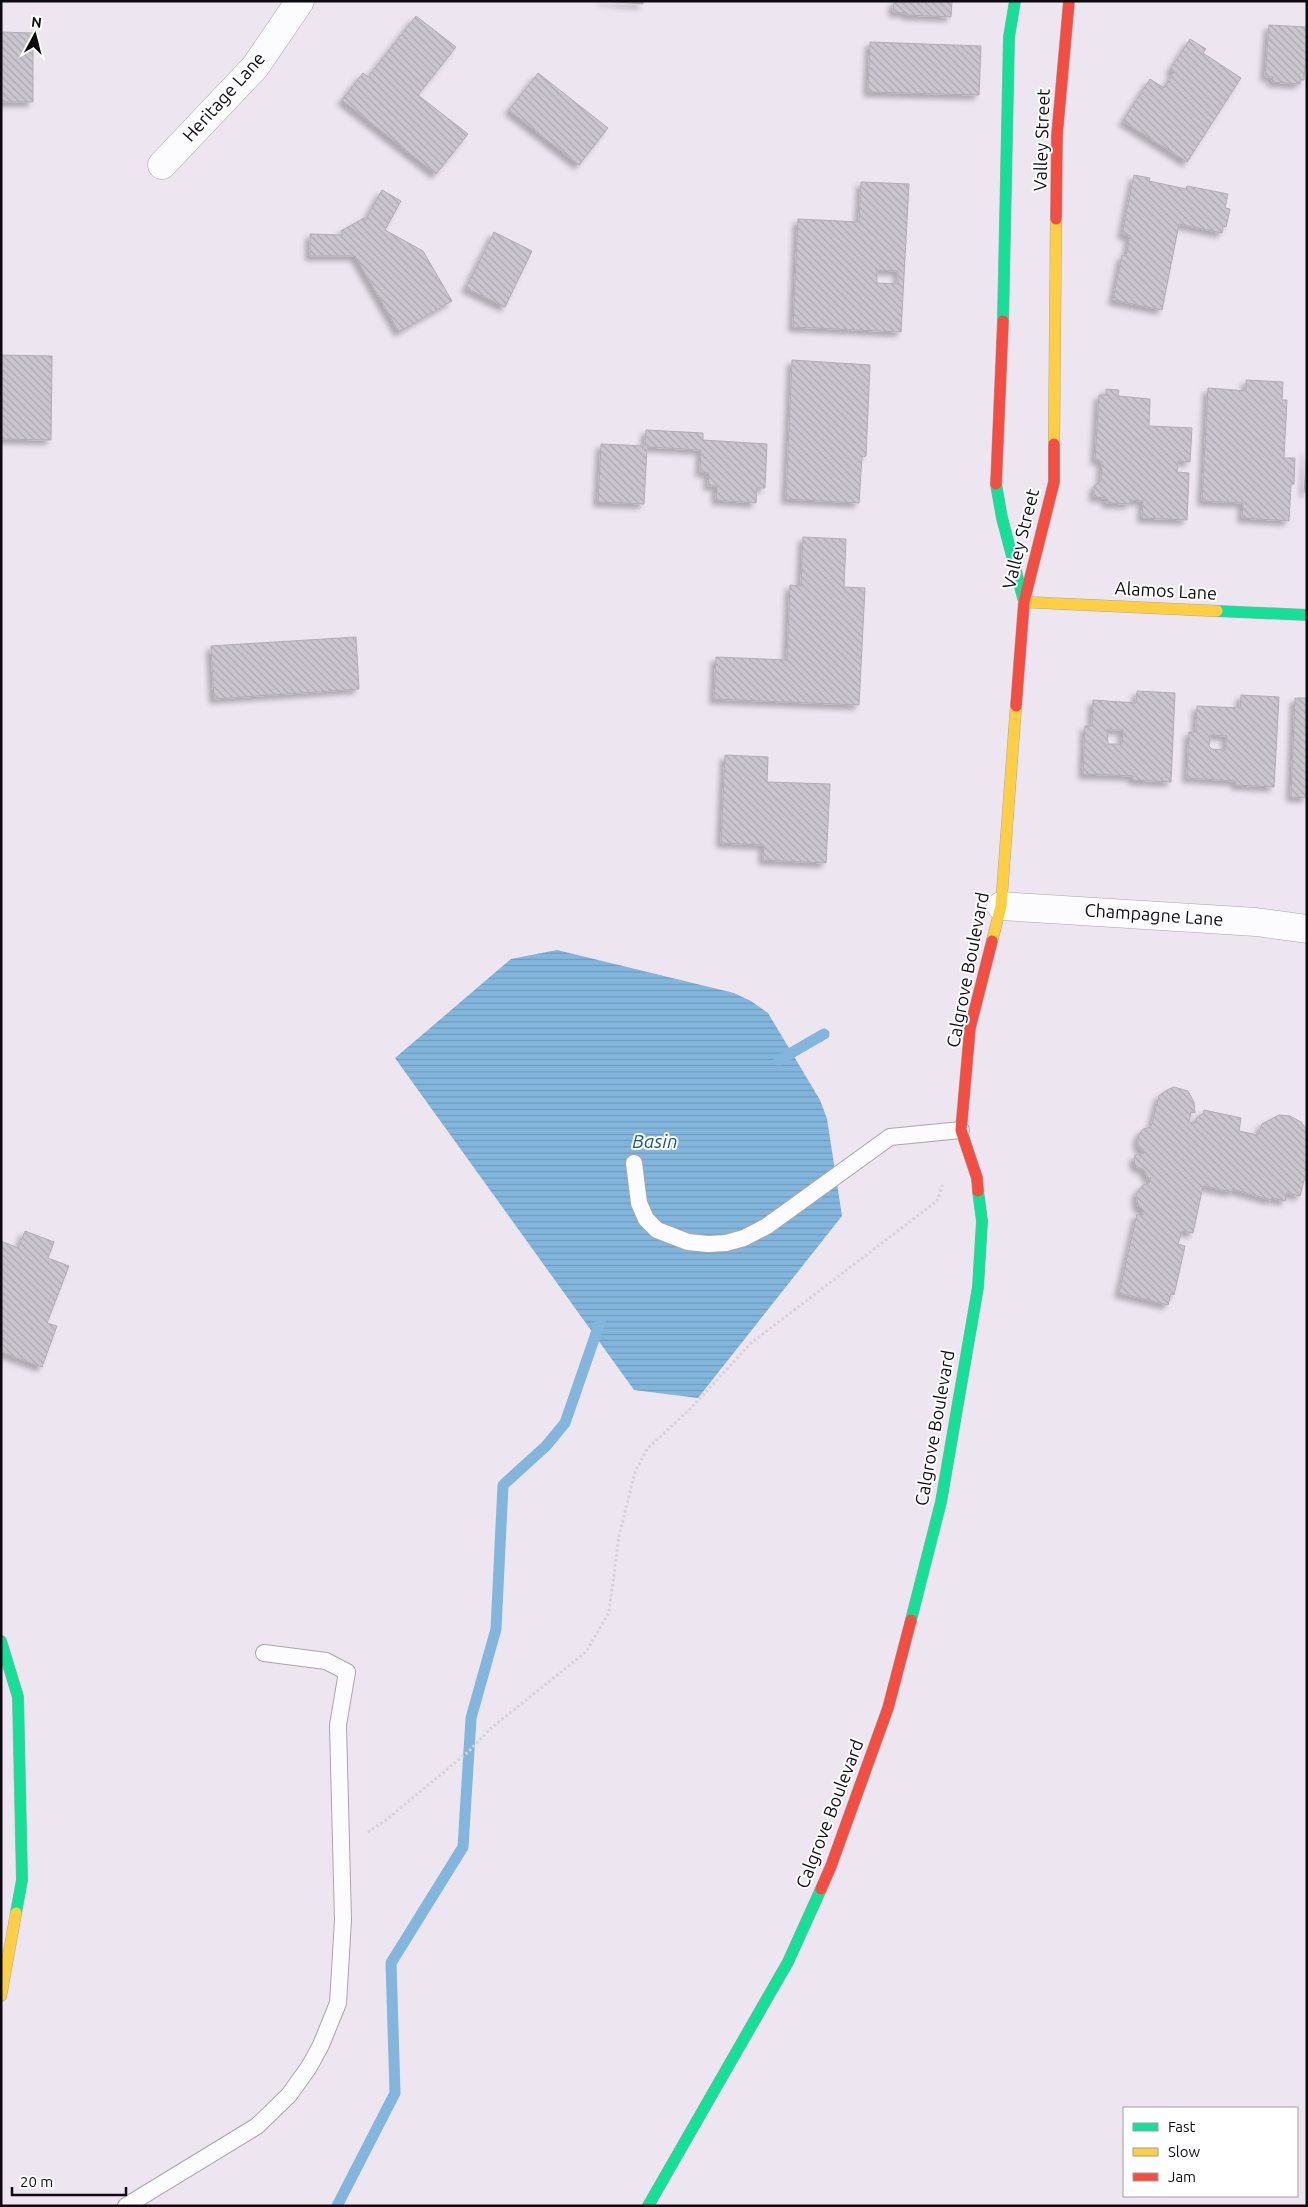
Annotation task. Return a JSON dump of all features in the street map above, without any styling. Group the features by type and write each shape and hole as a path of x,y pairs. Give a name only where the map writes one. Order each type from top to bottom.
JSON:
{"street":[{"name":"Heritage Lane","path":"162,165 255,67 300,1"},
{"name":"Valley Street","path":"1015,1 1009,46 1004,304 995,479 1002,518 1024,602"},
{"name":"Valley Street","path":"1024,602 1054,482 1057,135 1069,1"},
{"name":"Alamos Lane","path":"1024,602 1307,615"},
{"name":"Calgrove Boulevard","path":"648,2206 788,1962 831,1866 888,1708 941,1502 978,1287 982,1221 977,1178 962,1130 970,1028 1001,906 1024,602"},
{"name":"Champagne Lane","path":"1001,906 1256,922 1307,929"},
{"path":"1,1641 18,1697 22,1880 1,1996"}],"lane":[{"path":"634,1163 639,1203 646,1220 657,1230 688,1242 726,1243 744,1238 767,1226 890,1137 962,1130"},
{"path":"126,2206 257,2126 288,2095 309,2067 321,2045 338,2003 343,1920 338,1725 347,1672 326,1661 264,1653"}],"path":[{"path":"341,1850 386,1820 469,1751 490,1728 586,1652 609,1612 618,1536 635,1472 647,1449 691,1408 751,1343 936,1200 962,1130"}],"water":[{"name":"Basin","path":"557,950 734,993 751,1001 768,1013 820,1100 827,1119 842,1216 698,1398 634,1390 395,1058 511,959"}],"building":[{"path":"602,1 643,1 643,4"},
{"path":"894,1 952,1 951,17 907,15 907,13 893,12"},
{"path":"416,16 456,47 418,95 468,134 436,174 342,100 363,73 368,77"},
{"path":"1269,25 1307,27 1307,65 1305,65 1304,80 1300,80 1300,84 1272,82 1273,77 1265,77"},
{"path":"1,32 33,33 33,102 1,102"},
{"path":"1190,39 1206,49 1203,53 1241,78 1187,162 1123,121 1150,79 1164,88 1174,72 1170,70"},
{"path":"870,42 981,46 979,95 868,92"},
{"path":"538,73 608,128 579,165 509,110"},
{"path":"1134,175 1150,178 1149,181 1186,189 1187,186 1228,194 1225,208 1230,209 1226,227 1223,226 1222,233 1179,224 1162,310 1113,300 1122,255 1126,256 1130,236 1122,234"},
{"path":"861,182 909,184 901,332 793,327 798,219 859,222","holes":["877,270 898,271 898,284 877,283"]},
{"path":"382,190 401,201 385,230 423,251 452,301 399,332 355,256 310,256 310,234 343,235 341,231 364,218 365,221"},
{"path":"494,232 532,251 505,307 466,288"},
{"path":"1,355 52,356 51,440 1,439"},
{"path":"792,360 870,365 866,456 862,457 859,503 786,499"},
{"path":"1246,380 1283,382 1282,400 1287,400 1284,458 1295,458 1294,484 1291,484 1289,521 1242,518 1243,503 1202,501 1208,388 1246,391"},
{"path":"1106,389 1119,390 1118,396 1150,399 1149,426 1192,428 1190,462 1178,461 1177,472 1189,473 1187,520 1142,518 1143,501 1130,500 1130,504 1106,503 1107,498 1094,497 1094,486 1101,481 1102,461 1095,460 1099,395 1106,395"},
{"path":"646,430 703,433 703,440 767,444 765,488 757,488 756,503 716,500 717,486 708,486 709,473 700,472 701,450 647,447 644,504 598,502 601,444 645,446"},
{"path":"1307,450 1307,492 1304,492"},
{"path":"803,537 846,539 844,587 865,588 859,705 714,699 716,657 787,660 790,585 801,586"},
{"path":"356,637 359,689 214,699 211,646"},
{"path":"1137,691 1175,693 1171,782 1133,780 1133,776 1083,774 1085,726 1092,726 1093,700 1136,703","holes":["1107,730 1123,730 1122,744 1108,744"]},
{"path":"1241,695 1279,697 1274,787 1236,785 1236,781 1187,778 1189,732 1196,732 1197,706 1240,708","holes":["1210,735 1227,736 1225,750 1212,749 1209,746"]},
{"path":"1295,698 1307,698 1307,798 1291,797"},
{"path":"725,755 768,757 767,782 830,784 826,863 763,860 764,845 721,843"},
{"path":"1174,1087 1188,1091 1194,1102 1195,1113 1191,1112 1189,1122 1195,1123 1197,1117 1203,1114 1204,1110 1241,1118 1239,1131 1258,1135 1262,1124 1279,1115 1290,1116 1301,1122 1307,1130 1307,1180 1304,1180 1300,1196 1287,1193 1285,1201 1272,1198 1271,1200 1232,1189 1232,1192 1203,1186 1193,1233 1182,1231 1178,1244 1185,1246 1174,1295 1171,1294 1168,1305 1119,1293 1137,1214 1143,1215 1143,1211 1138,1206 1136,1194 1143,1185 1149,1183 1151,1178 1148,1178 1144,1170 1135,1166 1135,1155 1144,1153 1138,1145 1138,1136 1143,1129 1151,1127 1159,1096"},
{"path":"25,1231 54,1242 48,1258 69,1266 47,1323 57,1326 42,1367 1,1352 1,1241 18,1248"}],"waterway":[{"path":"779,1060 824,1034"},
{"path":"337,2206 395,2093 391,1963 463,1847 471,1718 496,1629 503,1485 546,1446 565,1423 600,1322"}],"traffic: fast":[{"path":"1003,321 1009,37 1015,1"},
{"path":"996,484 1002,518 1023,598"},
{"path":"1217,611 1307,615"},
{"path":"911,1620 941,1502 978,1287 982,1221 978,1191"},
{"path":"1,1641 18,1697 22,1880 16,1913"},
{"path":"648,2206 788,1962 821,1889"}],"traffic: slow":[{"path":"1054,444 1056,219"},
{"path":"1024,602 1217,611"},
{"path":"992,941 1001,906 1016,706"},
{"path":"1,1996 16,1913"}],"traffic: jam":[{"path":"1056,219 1057,135 1069,1"},
{"path":"996,484 1003,321"},
{"path":"1016,706 1024,602 1054,482 1054,444"},
{"path":"978,1191 977,1178 961,1130 970,1028 992,941"},
{"path":"821,1889 888,1708 911,1620"}]}
